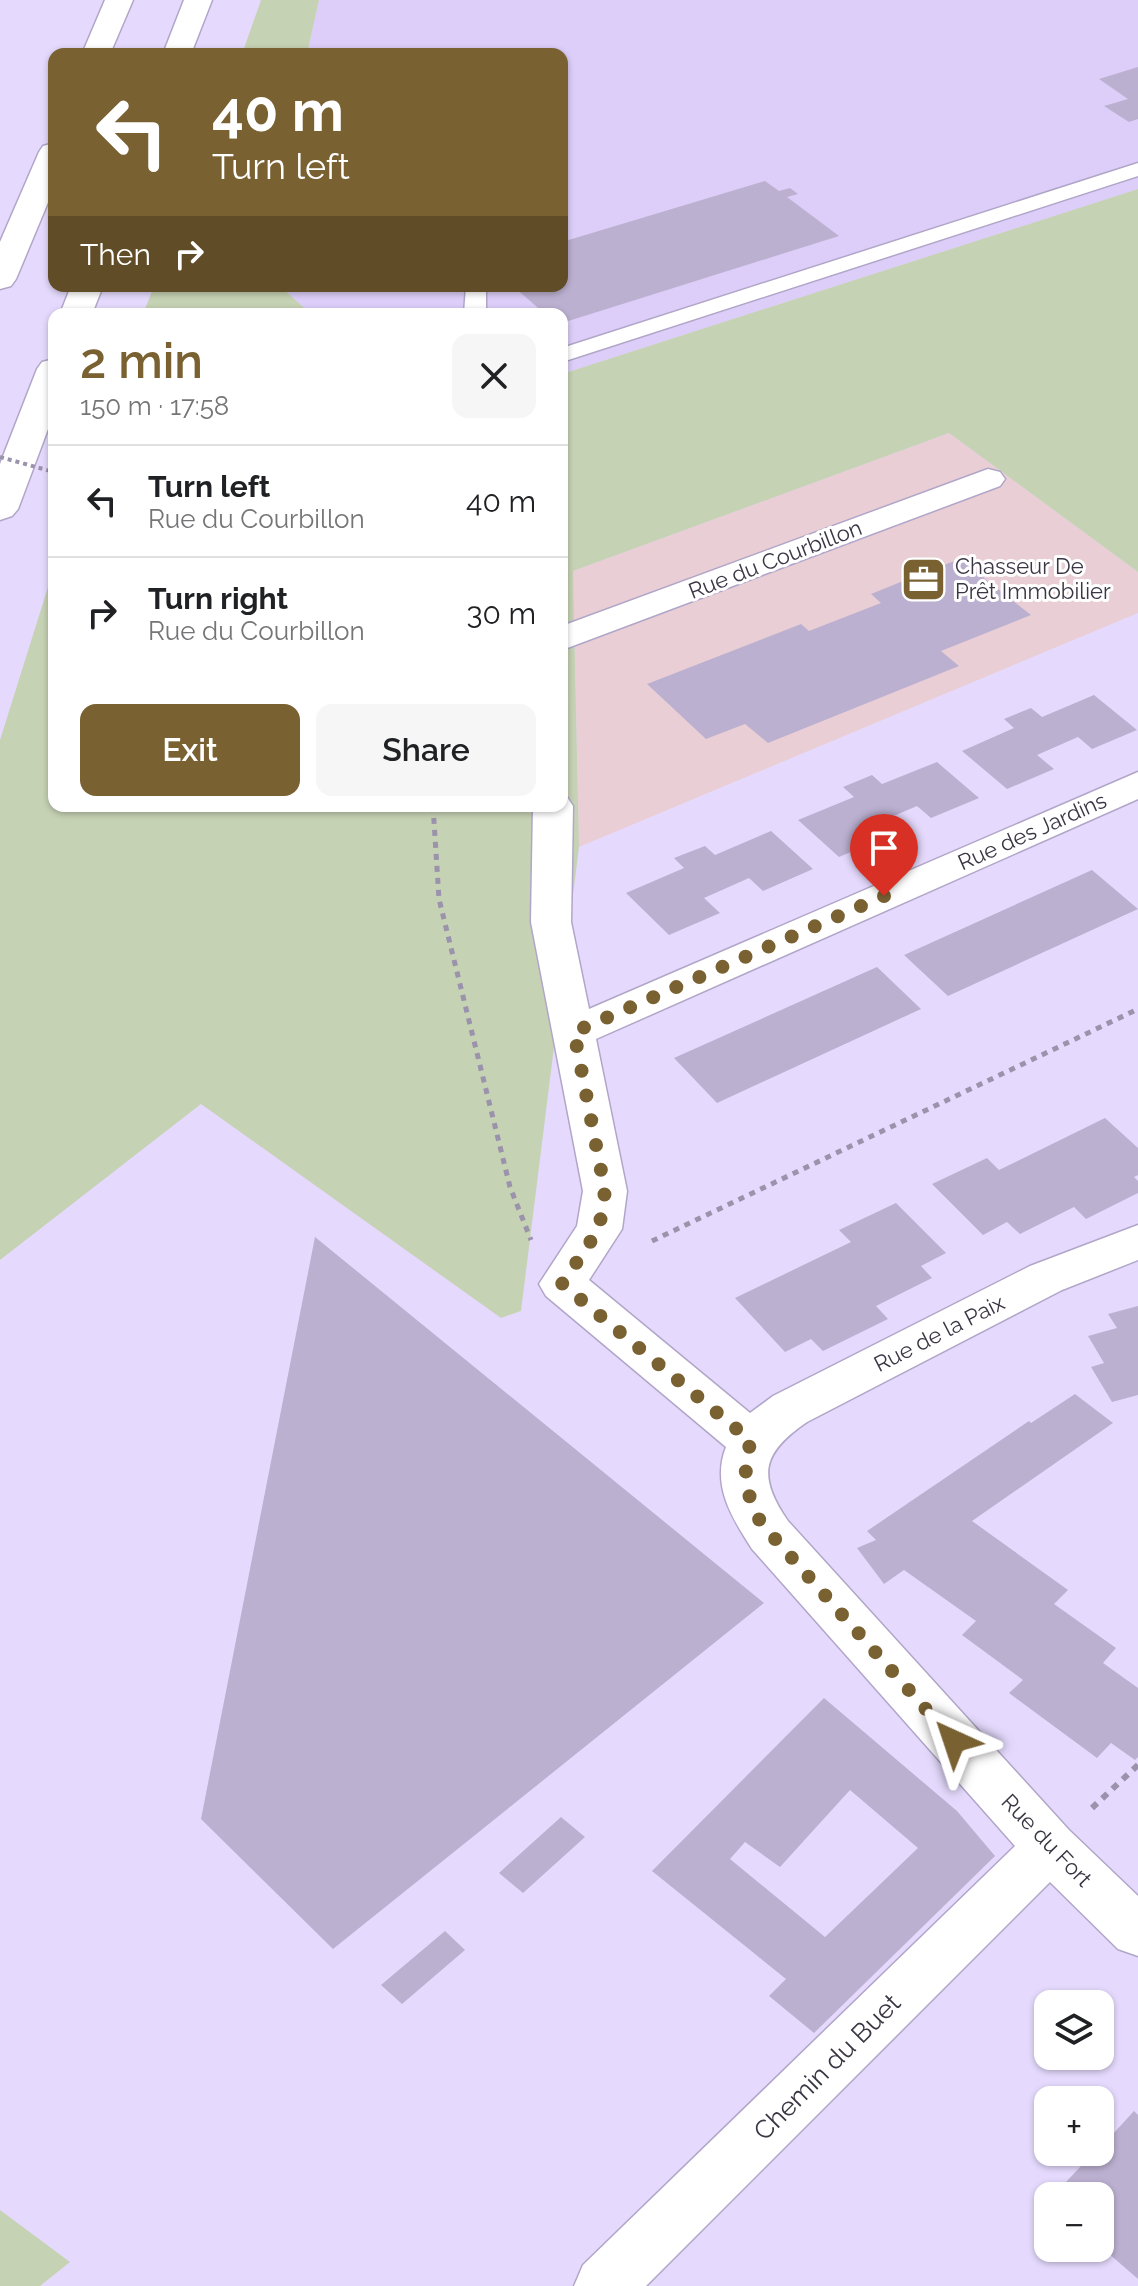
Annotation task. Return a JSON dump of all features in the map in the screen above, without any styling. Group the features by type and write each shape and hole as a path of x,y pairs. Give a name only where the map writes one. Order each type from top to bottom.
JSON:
{"main road":[{"path":"99,48 119,0"},
{"path":"179,48 198,0"},
{"path":"0,279 48,166"},
{"path":"0,509 48,385"},
{"name":"Rue du Courbillon","path":"568,637 988,479"},
{"name":"Rue des Jardins","path":"574,1032 1138,784"},
{"path":"553,812 551,922 605,1191 599,1229 562,1284 751,1441"},
{"name":"Rue de la Paix","path":"751,1441 767,1424 803,1402 1046,1278 1138,1242"},
{"name":"Rue du Fort","path":"751,1441 744,1468 748,1496 761,1523 1050,1847 1138,1932"},
{"name":"Chemin du Buet","path":"604,2286 1050,1847"}],"lane":[{"path":"568,353 1138,169"}],"path":[{"path":"0,457 48,470"},
{"path":"433,812 439,899 510,1187 533,1245 562,1284"},
{"path":"648,1243 1138,1009"}],"shaded area":[{"path":"319,0 1138,0 1138,189 568,372 568,308 304,308 287,292 568,292 568,48 308,48"},
{"path":"949,433 1138,572 1138,613 579,847 573,571"}],"green space":[{"path":"261,0 319,0 308,48 244,48"},
{"path":"1138,189 1138,572 949,433 573,571 579,847 521,1311 501,1318 201,1104 0,1260 0,740 48,587 48,812 568,812 568,372"},
{"path":"152,292 287,292 304,308 145,308"},
{"path":"0,2210 70,2262 40,2286 0,2286"}],"building":[{"path":"1138,67 1138,119 1129,122 1104,106 1128,99 1099,79"},
{"path":"765,181 779,191 790,188 798,194 787,197 839,236 568,321 568,308 538,308 520,292 568,292 568,240"},
{"path":"960,559 1031,615 941,651 959,666 768,743 745,724 706,739 647,684 801,624 809,631 881,603 871,594 908,579 903,575 917,570 922,573"},
{"path":"1094,695 1137,730 1092,749 1078,737 1037,755 1054,769 1007,789 962,751 1014,728 1004,719 1031,708 1042,717"},
{"path":"937,762 979,798 931,818 917,806 875,824 889,836 839,857 798,820 854,797 843,787 872,775 882,784"},
{"path":"771,831 813,869 763,891 749,878 704,898 720,913 669,935 626,893 684,868 674,858 705,846 715,855"},
{"path":"1092,870 1138,909 948,996 904,955"},
{"path":"877,967 921,1009 717,1103 674,1058"},
{"path":"1105,1118 1138,1148 1138,1175 1134,1177 1138,1181 1138,1193 1086,1219 1074,1207 1020,1234 1007,1222 983,1235 932,1184 987,1158 999,1170"},
{"path":"896,1203 946,1253 921,1266 932,1278 876,1306 888,1319 823,1351 811,1339 785,1352 735,1298 851,1242 839,1230"},
{"path":"315,1237 764,1603 333,1949 201,1819"},
{"path":"1138,1306 1138,1395 1112,1402 1091,1367 1104,1363 1088,1336 1117,1328 1108,1314"},
{"path":"1075,1394 1113,1423 972,1521 1068,1590 1054,1604 1116,1648 1103,1663 1138,1688 1138,1757 1135,1760 1111,1743 1097,1758 1009,1693 1023,1680 962,1635 976,1621 904,1570 884,1584 857,1548 876,1540 867,1531 1029,1421 1031,1423"},
{"path":"824,1698 957,1811 995,1856 814,2033 769,1996 786,1979 652,1871","holes":["850,1790 918,1848 825,1937 730,1859 745,1842 780,1867"]},
{"path":"561,1817 585,1837 523,1893 499,1873"},
{"path":"445,1931 465,1950 402,2004 381,1985"},
{"path":"1134,2111 1138,2115 1138,2279 1114,2258 1114,2182 1066,2182 1081,2166 1114,2166 1114,2133"}],"place":[{"name":"Chasseur De Prêt Immobilier","path":"924,579"}],"route":[{"path":"884,896 574,1032 605,1191 599,1229 562,1284 751,1441 744,1468 748,1496 761,1523 954,1741"}]}
